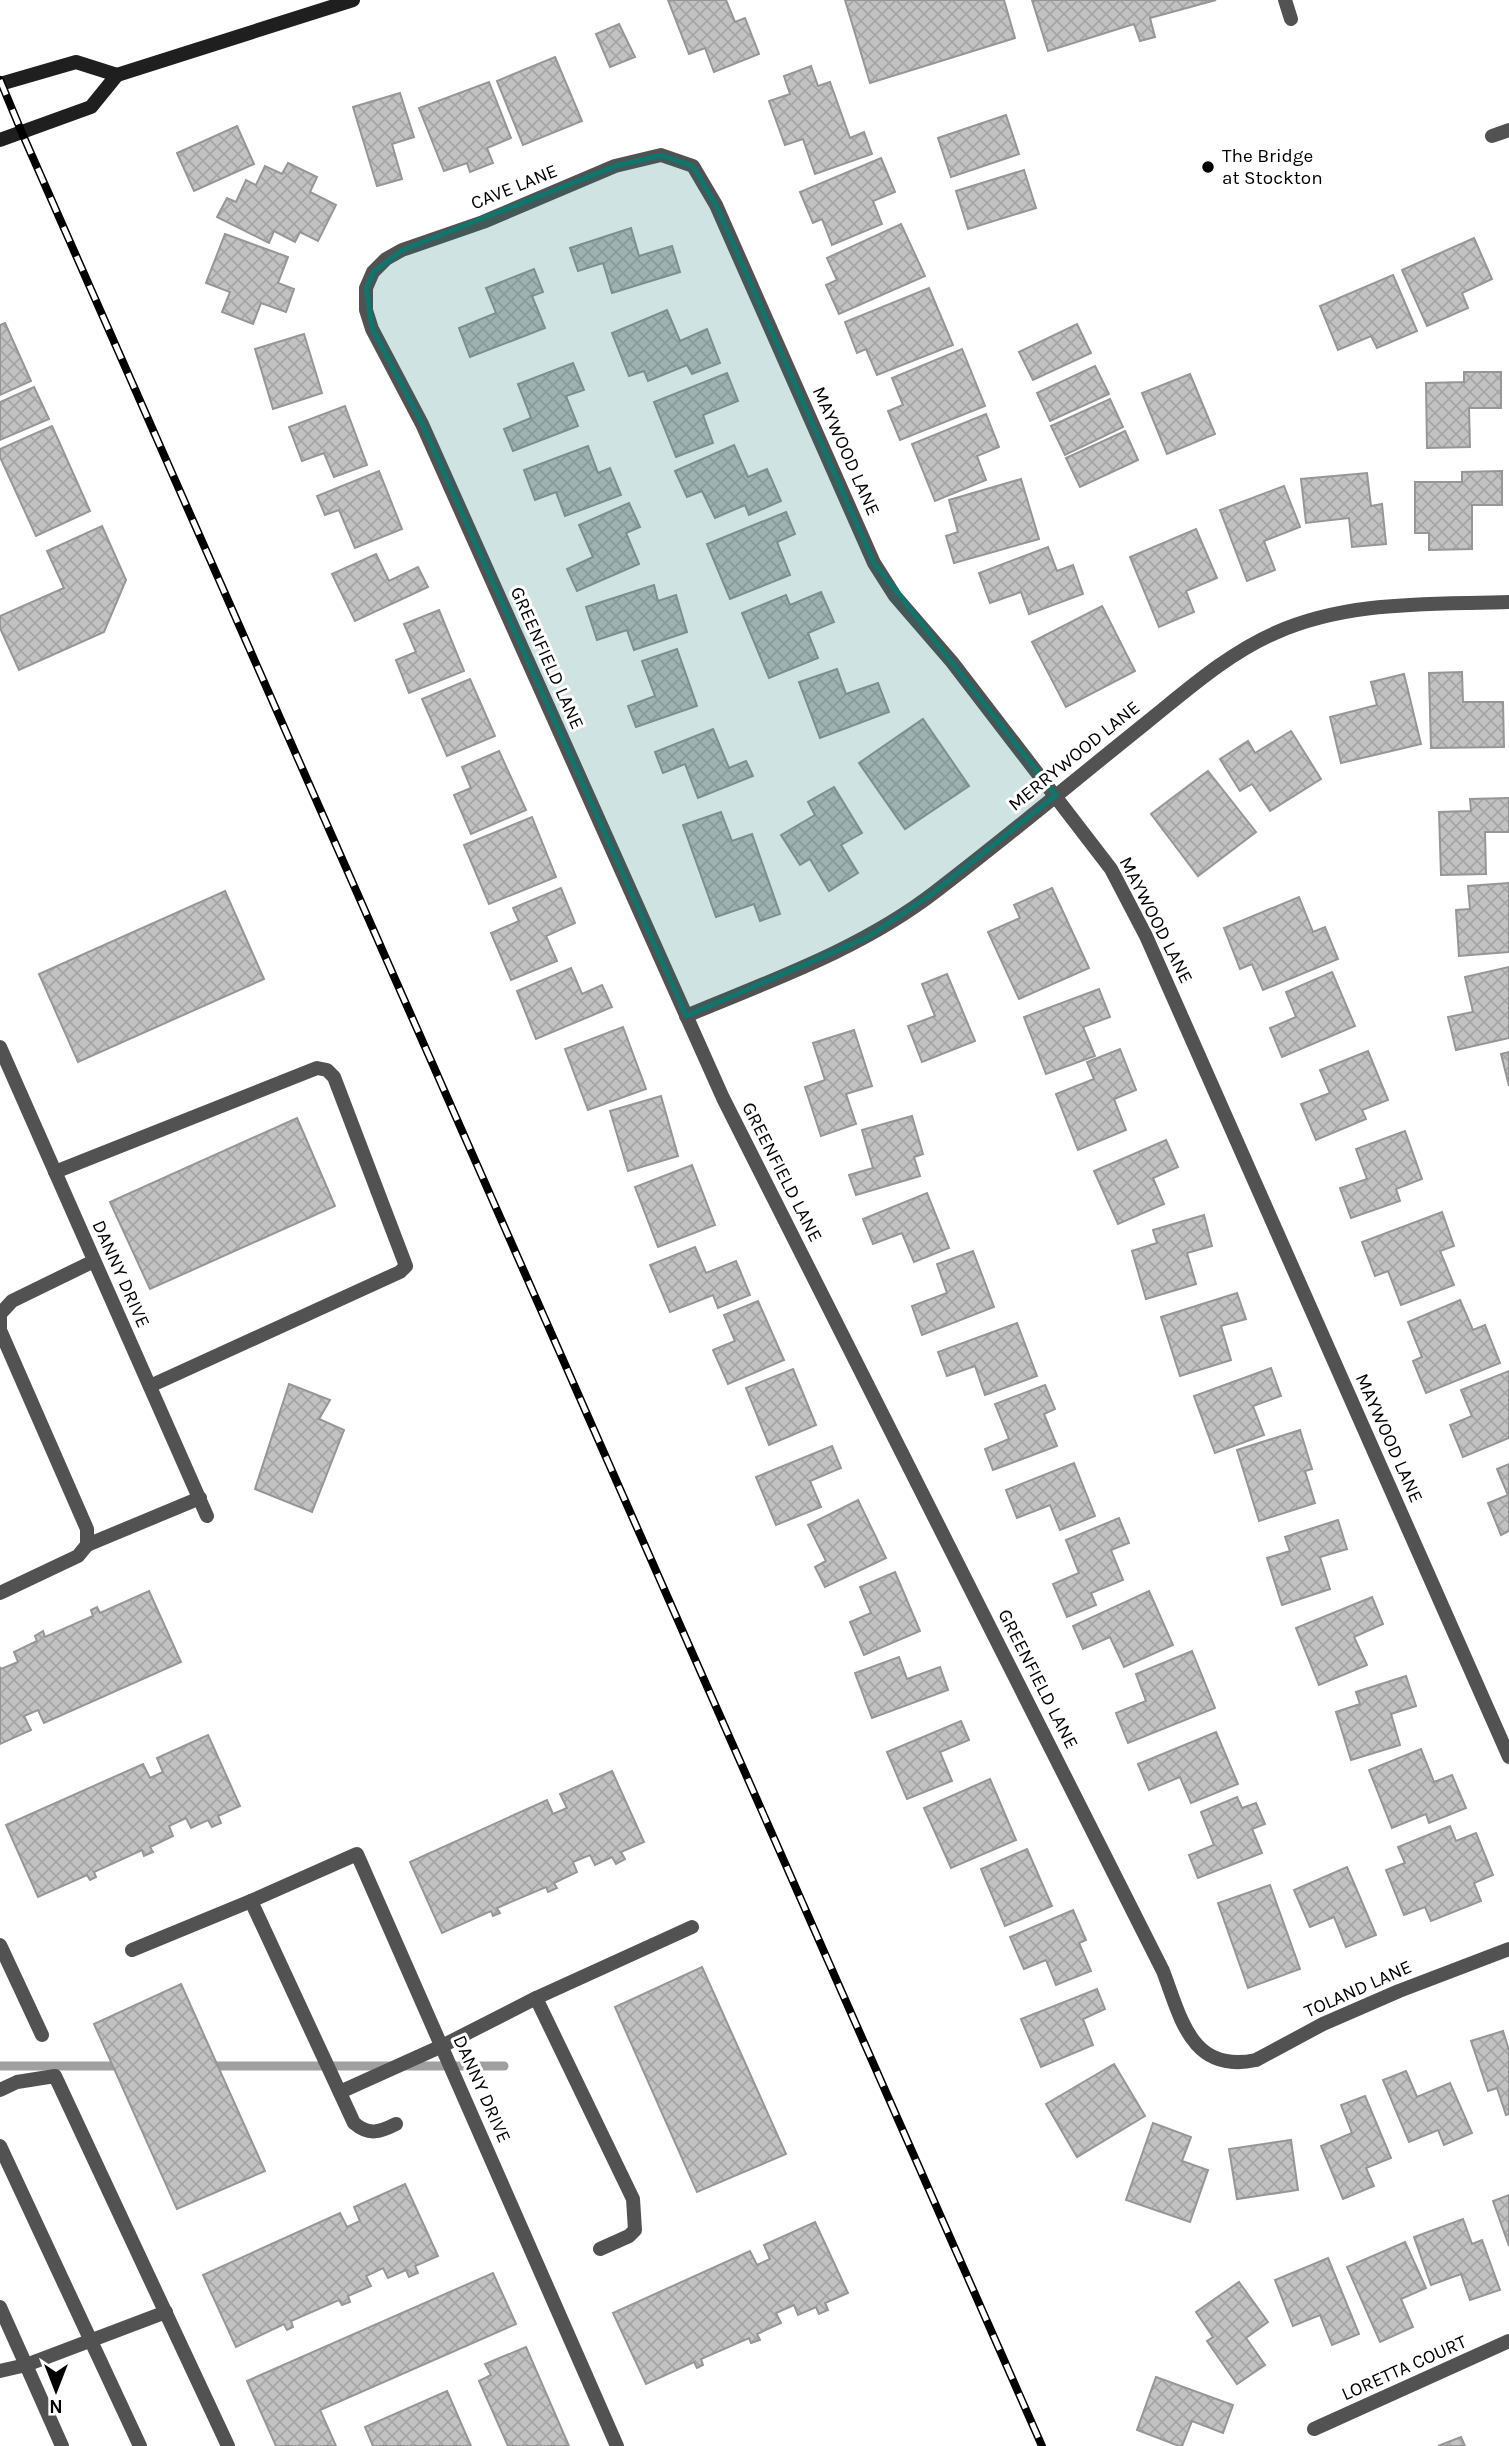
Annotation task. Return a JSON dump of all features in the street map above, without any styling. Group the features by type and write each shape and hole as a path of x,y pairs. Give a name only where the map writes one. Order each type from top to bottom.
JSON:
{"main road":[{"path":"0,140 91,107 117,75 353,0"},
{"path":"0,84 76,62 117,75"}],"street":[{"path":"1285,0 1291,19"},
{"path":"1492,136 1509,130"},
{"name":"CAVE LANE","path":"373,272 386,259 402,250 483,222 615,166 661,155 677,159"},
{"name":"MAYWOOD LANE","path":"677,159 693,166 716,205 874,563 895,596 952,662 1111,869 1146,936 1509,1757"},
{"name":"GREENFIELD LANE","path":"373,272 366,288 366,310 372,330 422,424 730,1110 1163,1971 1188,2035 1208,2055 1223,2061"},
{"name":"MERRYWOOD LANE","path":"686,1016 809,965 868,937 933,893 1211,671 1274,633 1308,620 1357,609 1509,602"},
{"name":"DANNY DRIVE","path":"0,1047 207,1516"},
{"path":"55,1172 317,1068 327,1070 334,1077 406,1266 400,1272 150,1386"},
{"path":"87,1545 87,1530 1,1330 1,1314 12,1301 94,1261"},
{"path":"0,1593 78,1556 87,1545 200,1498"},
{"name":"DANNY DRIVE","path":"251,1901 357,1854 617,2446"},
{"path":"132,1950 251,1901 354,2123 363,2131 374,2133 396,2124"},
{"path":"340,2092 692,1927"},
{"path":"0,1945 42,2035"},
{"name":"TOLAND LANE","path":"1223,2061 1244,2063 1256,2060 1323,2024 1399,1991 1509,1949"},
{"path":"536,1998 633,2199 635,2230 629,2236 600,2249"},
{"path":"0,2090 17,2082 55,2076 228,2446"},
{"path":"0,2146 140,2446"},
{"path":"0,2307 62,2446"},
{"path":"0,2371 26,2365 166,2312"},
{"name":"LORETTA COURT","path":"1314,2430 1509,2341"}],"highlighted area":[{"path":"661,155 693,166 716,205 874,563 1056,795 933,893 868,937 686,1016 422,424 372,329 366,288 373,272 402,250 615,166"}],"building":[{"path":"668,0 726,0 735,22 745,18 759,54 714,72 705,48 689,54"},
{"path":"845,0 1004,0 1015,38 870,83"},
{"path":"1032,0 1216,0 1150,18 1155,37 1140,41 1134,24 1048,51"},
{"path":"619,24 635,57 610,67 596,34"},
{"path":"555,57 582,121 523,145 497,81"},
{"path":"811,66 818,86 830,82 850,138 864,132 872,154 815,174 803,139 785,145 769,101 790,94 784,76"},
{"path":"489,82 511,138 487,148 493,163 470,172 467,163 444,171 419,108"},
{"path":"400,93 414,137 392,144 402,179 377,186 353,107"},
{"path":"1006,115 1019,154 951,177 938,138"},
{"path":"237,126 254,164 194,191 177,153"},
{"path":"881,158 895,192 873,201 882,224 832,245 822,219 813,223 800,192"},
{"path":"288,163 317,177 310,192 336,205 318,241 300,232 295,242 274,231 269,243 217,217 227,198 236,202 246,180 256,185 265,166 282,174"},
{"path":"1024,170 1036,208 968,229 956,191"},
{"path":"901,224 925,276 839,314 826,285 837,280 827,258"},
{"path":"631,228 639,256 672,246 680,272 612,293 603,263 578,271 570,248"},
{"path":"225,234 288,257 278,283 294,289 286,312 261,303 253,324 222,312 230,292 206,283"},
{"path":"1474,238 1492,279 1462,293 1468,308 1427,326 1402,270"},
{"path":"534,269 543,292 532,296 545,328 470,357 459,328 496,313 486,288"},
{"path":"1393,275 1417,331 1377,348 1371,336 1338,350 1320,306"},
{"path":"929,288 953,345 877,375 866,349 857,353 845,322"},
{"path":"667,310 680,341 707,329 720,363 692,374 687,365 648,381 644,371 629,376 612,333"},
{"path":"5,323 31,381 0,395 0,325"},
{"path":"1077,324 1091,353 1033,380 1019,352"},
{"path":"304,334 322,393 273,409 255,349"},
{"path":"962,349 985,406 900,440 888,411 903,405 892,378"},
{"path":"573,363 584,390 566,396 578,426 513,451 504,429 531,418 518,384"},
{"path":"1095,366 1109,394 1050,421 1037,393"},
{"path":"1464,372 1501,372 1501,408 1469,408 1470,447 1427,448 1426,383 1464,382"},
{"path":"727,373 738,401 703,415 713,443 676,457 654,402"},
{"path":"1190,374 1215,434 1167,454 1142,393"},
{"path":"34,387 49,419 0,440 0,402"},
{"path":"1110,399 1123,427 1065,455 1051,426"},
{"path":"345,406 367,465 334,477 324,453 302,461 289,427"},
{"path":"986,414 999,447 977,456 986,480 935,501 912,444"},
{"path":"52,426 90,511 36,536 0,457 0,449"},
{"path":"1125,431 1138,460 1080,487 1066,458"},
{"path":"734,445 748,477 767,469 781,501 749,515 745,505 715,518 702,491 687,497 675,471"},
{"path":"588,446 598,473 610,468 621,495 565,516 556,492 535,500 524,470"},
{"path":"379,471 402,529 355,548 339,510 325,515 317,496"},
{"path":"1502,471 1502,505 1472,505 1472,549 1429,550 1429,533 1415,533 1415,482 1462,482 1462,472"},
{"path":"1367,473 1371,506 1382,504 1386,544 1352,547 1349,518 1306,523 1301,479"},
{"path":"1021,479 1039,539 954,563 946,536 958,532 949,500"},
{"path":"1284,486 1300,527 1264,541 1275,570 1247,581 1220,510"},
{"path":"629,503 640,527 626,533 639,564 577,591 567,569 593,557 579,525"},
{"path":"786,512 795,534 777,542 790,575 730,599 707,544"},
{"path":"102,526 126,580 104,632 19,670 0,628 0,616 64,588 47,551"},
{"path":"1196,529 1217,578 1186,591 1194,612 1159,627 1130,557"},
{"path":"1048,547 1057,571 1073,565 1083,594 1029,614 1021,592 990,603 979,573"},
{"path":"376,554 389,581 418,567 428,587 355,621 332,574"},
{"path":"654,585 658,601 676,595 687,632 634,650 627,630 597,640 586,607"},
{"path":"821,592 834,622 808,633 818,658 769,678 742,613 786,595 790,605"},
{"path":"1102,606 1135,671 1066,707 1032,642"},
{"path":"439,610 464,671 409,693 396,660 416,652 404,624"},
{"path":"677,649 697,706 636,727 628,706 655,696 642,661"},
{"path":"837,669 846,694 878,683 889,712 820,738 799,682"},
{"path":"1462,672 1463,702 1503,702 1504,747 1431,748 1429,673"},
{"path":"1404,674 1421,744 1341,763 1330,717 1377,705 1371,682"},
{"path":"470,679 495,736 447,756 422,699"},
{"path":"923,719 969,786 905,829 859,763"},
{"path":"713,729 729,768 746,761 753,776 698,798 685,764 663,773 655,752"},
{"path":"1291,731 1321,779 1270,811 1252,784 1240,791 1220,759 1248,741 1255,753"},
{"path":"499,751 526,810 471,834 454,795 471,788 462,767"},
{"path":"1208,771 1256,832 1198,876 1151,814"},
{"path":"834,787 862,833 841,845 858,873 829,891 810,859 800,865 781,835 815,815 808,802"},
{"path":"1509,798 1509,832 1485,832 1486,874 1441,875 1439,812 1471,811 1470,799"},
{"path":"721,812 732,841 752,834 780,914 760,921 754,904 716,917 683,825"},
{"path":"532,817 556,877 489,904 464,845"},
{"path":"1509,883 1509,952 1459,956 1456,910 1470,909 1468,886"},
{"path":"561,888 575,923 546,936 557,961 511,980 491,933 519,921 513,908"},
{"path":"1052,888 1089,968 1019,999 988,932 1020,918 1014,905"},
{"path":"225,891 264,979 78,1062 39,974"},
{"path":"1299,897 1313,932 1325,927 1338,959 1263,990 1252,964 1240,969 1224,928"},
{"path":"1509,967 1509,1038 1456,1050 1448,1017 1473,1012 1465,977"},
{"path":"571,968 582,994 602,985 612,1007 536,1039 517,991"},
{"path":"1332,972 1355,1026 1282,1057 1270,1028 1296,1017 1286,992"},
{"path":"947,974 975,1041 922,1062 908,1026 935,1016 922,984"},
{"path":"1099,989 1110,1017 1083,1027 1095,1056 1046,1074 1024,1017"},
{"path":"623,1027 646,1089 588,1110 565,1049"},
{"path":"854,1030 872,1086 846,1094 856,1124 821,1136 805,1087 825,1080 813,1043"},
{"path":"1120,1049 1136,1090 1114,1099 1126,1130 1078,1150 1056,1094 1094,1079 1087,1062"},
{"path":"1368,1051 1388,1100 1362,1110 1366,1119 1316,1140 1301,1104 1330,1093 1320,1070"},
{"path":"1509,1052 1509,1086 1501,1054"},
{"path":"661,1096 678,1156 628,1171 610,1111"},
{"path":"912,1116 923,1154 914,1157 920,1176 856,1195 849,1175 873,1168 862,1130"},
{"path":"297,1118 335,1206 150,1289 110,1202"},
{"path":"1405,1131 1422,1179 1396,1189 1400,1201 1351,1218 1340,1188 1367,1179 1356,1149"},
{"path":"1166,1140 1178,1167 1153,1178 1164,1204 1118,1224 1094,1171"},
{"path":"692,1165 715,1225 658,1247 635,1187"},
{"path":"927,1193 949,1248 914,1262 902,1233 873,1244 863,1219"},
{"path":"1442,1212 1454,1246 1440,1251 1454,1285 1401,1305 1388,1271 1375,1276 1362,1242"},
{"path":"1204,1215 1212,1246 1187,1253 1196,1284 1146,1299 1132,1251 1157,1243 1153,1230"},
{"path":"695,1247 706,1273 736,1261 750,1295 718,1308 713,1295 670,1312 650,1265"},
{"path":"973,1251 994,1307 922,1335 912,1306 947,1293 937,1264"},
{"path":"1237,1293 1246,1319 1221,1326 1231,1360 1180,1376 1161,1317"},
{"path":"1460,1300 1473,1330 1485,1325 1500,1363 1426,1393 1413,1361 1422,1357 1408,1322"},
{"path":"758,1301 784,1360 728,1384 713,1350 735,1341 724,1315"},
{"path":"1017,1323 1037,1376 985,1395 975,1366 947,1376 938,1352"},
{"path":"1271,1368 1281,1396 1253,1406 1264,1435 1215,1453 1194,1396"},
{"path":"793,1369 816,1425 769,1445 746,1388"},
{"path":"1509,1371 1509,1438 1463,1457 1450,1425 1472,1416 1461,1390"},
{"path":"289,1384 330,1400 319,1419 344,1430 312,1512 255,1489"},
{"path":"1045,1385 1055,1409 1044,1414 1057,1446 993,1470 985,1449 1009,1439 995,1404"},
{"path":"1300,1430 1312,1469 1305,1471 1315,1503 1259,1521 1237,1450"},
{"path":"832,1446 841,1468 810,1481 821,1507 776,1525 756,1477"},
{"path":"1074,1463 1095,1516 1060,1530 1050,1505 1017,1518 1006,1490"},
{"path":"1509,1464 1509,1531 1501,1535 1488,1503 1508,1495 1497,1469"},
{"path":"858,1500 886,1558 825,1587 815,1567 826,1561 808,1525"},
{"path":"1119,1518 1129,1543 1111,1550 1123,1580 1091,1593 1096,1605 1067,1617 1053,1584 1079,1573 1066,1540"},
{"path":"1338,1520 1347,1549 1320,1557 1330,1589 1282,1605 1267,1558 1290,1551 1285,1537"},
{"path":"895,1572 920,1631 864,1655 850,1622 871,1613 860,1587"},
{"path":"149,1591 181,1662 44,1723 38,1710 24,1716 31,1730 0,1744 0,1667 1,1669 18,1662 14,1652 37,1641 35,1636 43,1631 45,1637 93,1616 91,1610 97,1607 100,1613"},
{"path":"1149,1591 1173,1645 1124,1667 1110,1637 1083,1649 1073,1626"},
{"path":"1372,1597 1383,1624 1354,1637 1367,1665 1319,1685 1296,1628"},
{"path":"1192,1651 1215,1708 1128,1743 1116,1713 1146,1701 1136,1674"},
{"path":"899,1657 907,1679 940,1667 948,1690 872,1718 855,1673"},
{"path":"1406,1676 1416,1706 1391,1714 1400,1745 1351,1760 1336,1712 1360,1704 1356,1692"},
{"path":"961,1721 969,1740 940,1752 952,1781 907,1799 887,1752"},
{"path":"1216,1732 1238,1784 1191,1803 1180,1777 1149,1790 1138,1764"},
{"path":"208,1735 240,1806 218,1816 221,1823 212,1827 208,1820 191,1828 186,1818 169,1826 173,1836 150,1847 153,1852 144,1856 142,1850 94,1872 96,1877 90,1880 87,1875 38,1897 6,1825 143,1764 150,1778 163,1772 157,1758"},
{"path":"1421,1749 1434,1782 1452,1775 1466,1808 1429,1823 1426,1814 1392,1828 1369,1770"},
{"path":"612,1771 644,1842 621,1852 625,1859 616,1864 612,1857 595,1865 590,1855 573,1862 577,1872 554,1883 557,1888 548,1892 546,1887 497,1908 500,1913 493,1916 491,1911 442,1933 410,1862 547,1800 553,1814 567,1808 560,1794"},
{"path":"990,1779 1016,1840 951,1868 924,1808"},
{"path":"1237,1797 1242,1808 1256,1803 1265,1824 1252,1829 1262,1853 1198,1878 1189,1855 1214,1845 1201,1812"},
{"path":"1450,1826 1456,1841 1476,1833 1493,1875 1474,1883 1481,1901 1431,1921 1425,1907 1404,1915 1386,1870 1405,1863 1398,1847"},
{"path":"1027,1849 1052,1906 1005,1926 981,1869"},
{"path":"1347,1867 1376,1935 1346,1947 1334,1917 1310,1927 1294,1890"},
{"path":"1270,1885 1300,1969 1248,1988 1218,1903"},
{"path":"1073,1910 1086,1940 1079,1943 1091,1971 1056,1985 1046,1960 1024,1969 1010,1937"},
{"path":"702,1967 786,2154 697,2192 615,2007"},
{"path":"181,1984 265,2171 177,2209 94,2024"},
{"path":"1097,1989 1105,2009 1083,2019 1093,2045 1041,2067 1021,2019"},
{"path":"1503,2031 1509,2050 1509,2114 1506,2115 1497,2088 1488,2091 1471,2041"},
{"path":"1114,2064 1145,2116 1077,2157 1046,2104"},
{"path":"1406,2071 1417,2097 1450,2083 1472,2133 1444,2145 1438,2130 1409,2142 1383,2080"},
{"path":"1365,2096 1391,2158 1366,2168 1374,2186 1343,2199 1321,2146 1352,2133 1341,2105"},
{"path":"1153,2123 1191,2137 1182,2161 1208,2170 1190,2222 1126,2200"},
{"path":"1291,2140 1298,2190 1237,2199 1229,2149"},
{"path":"405,2184 438,2256 415,2266 418,2273 409,2277 406,2270 388,2278 383,2268 366,2276 371,2286 348,2296 350,2302 342,2305 339,2300 291,2321 293,2327 287,2330 284,2324 236,2347 203,2275 340,2213 347,2227 360,2221 354,2207"},
{"path":"1509,2195 1509,2246 1493,2201"},
{"path":"1463,2219 1472,2244 1482,2240 1500,2290 1470,2300 1461,2274 1431,2285 1414,2237"},
{"path":"815,2222 848,2293 825,2303 828,2310 819,2314 816,2307 798,2315 794,2305 776,2313 781,2323 757,2334 760,2340 751,2343 749,2338 701,2359 703,2365 697,2368 694,2362 646,2384 613,2313 750,2251 757,2265 770,2259 764,2245"},
{"path":"1405,2242 1426,2288 1401,2299 1413,2327 1380,2342 1347,2267"},
{"path":"1328,2258 1359,2334 1332,2345 1320,2315 1293,2326 1275,2280"},
{"path":"493,2273 516,2324 320,2410 336,2446 276,2446 247,2381"},
{"path":"1239,2282 1268,2322 1246,2338 1265,2365 1237,2384 1207,2341 1213,2337 1196,2312"},
{"path":"526,2347 569,2446 508,2446 479,2381 491,2375 485,2364"},
{"path":"1156,2377 1233,2405 1223,2433 1192,2421 1182,2446 1179,2446 1137,2430"},
{"path":"447,2391 471,2446 373,2446 365,2427"},
{"path":"1461,2437 1465,2446 1438,2446"}],"waterway":[{"path":"0,2066 124,2066"},
{"path":"208,2066 390,2066"},
{"path":"404,2066 504,2066"}],"railway":[{"path":"0,80 1042,2446"}],"place":[{"name":"The Bridge at Stockton","path":"1208,167"}]}
